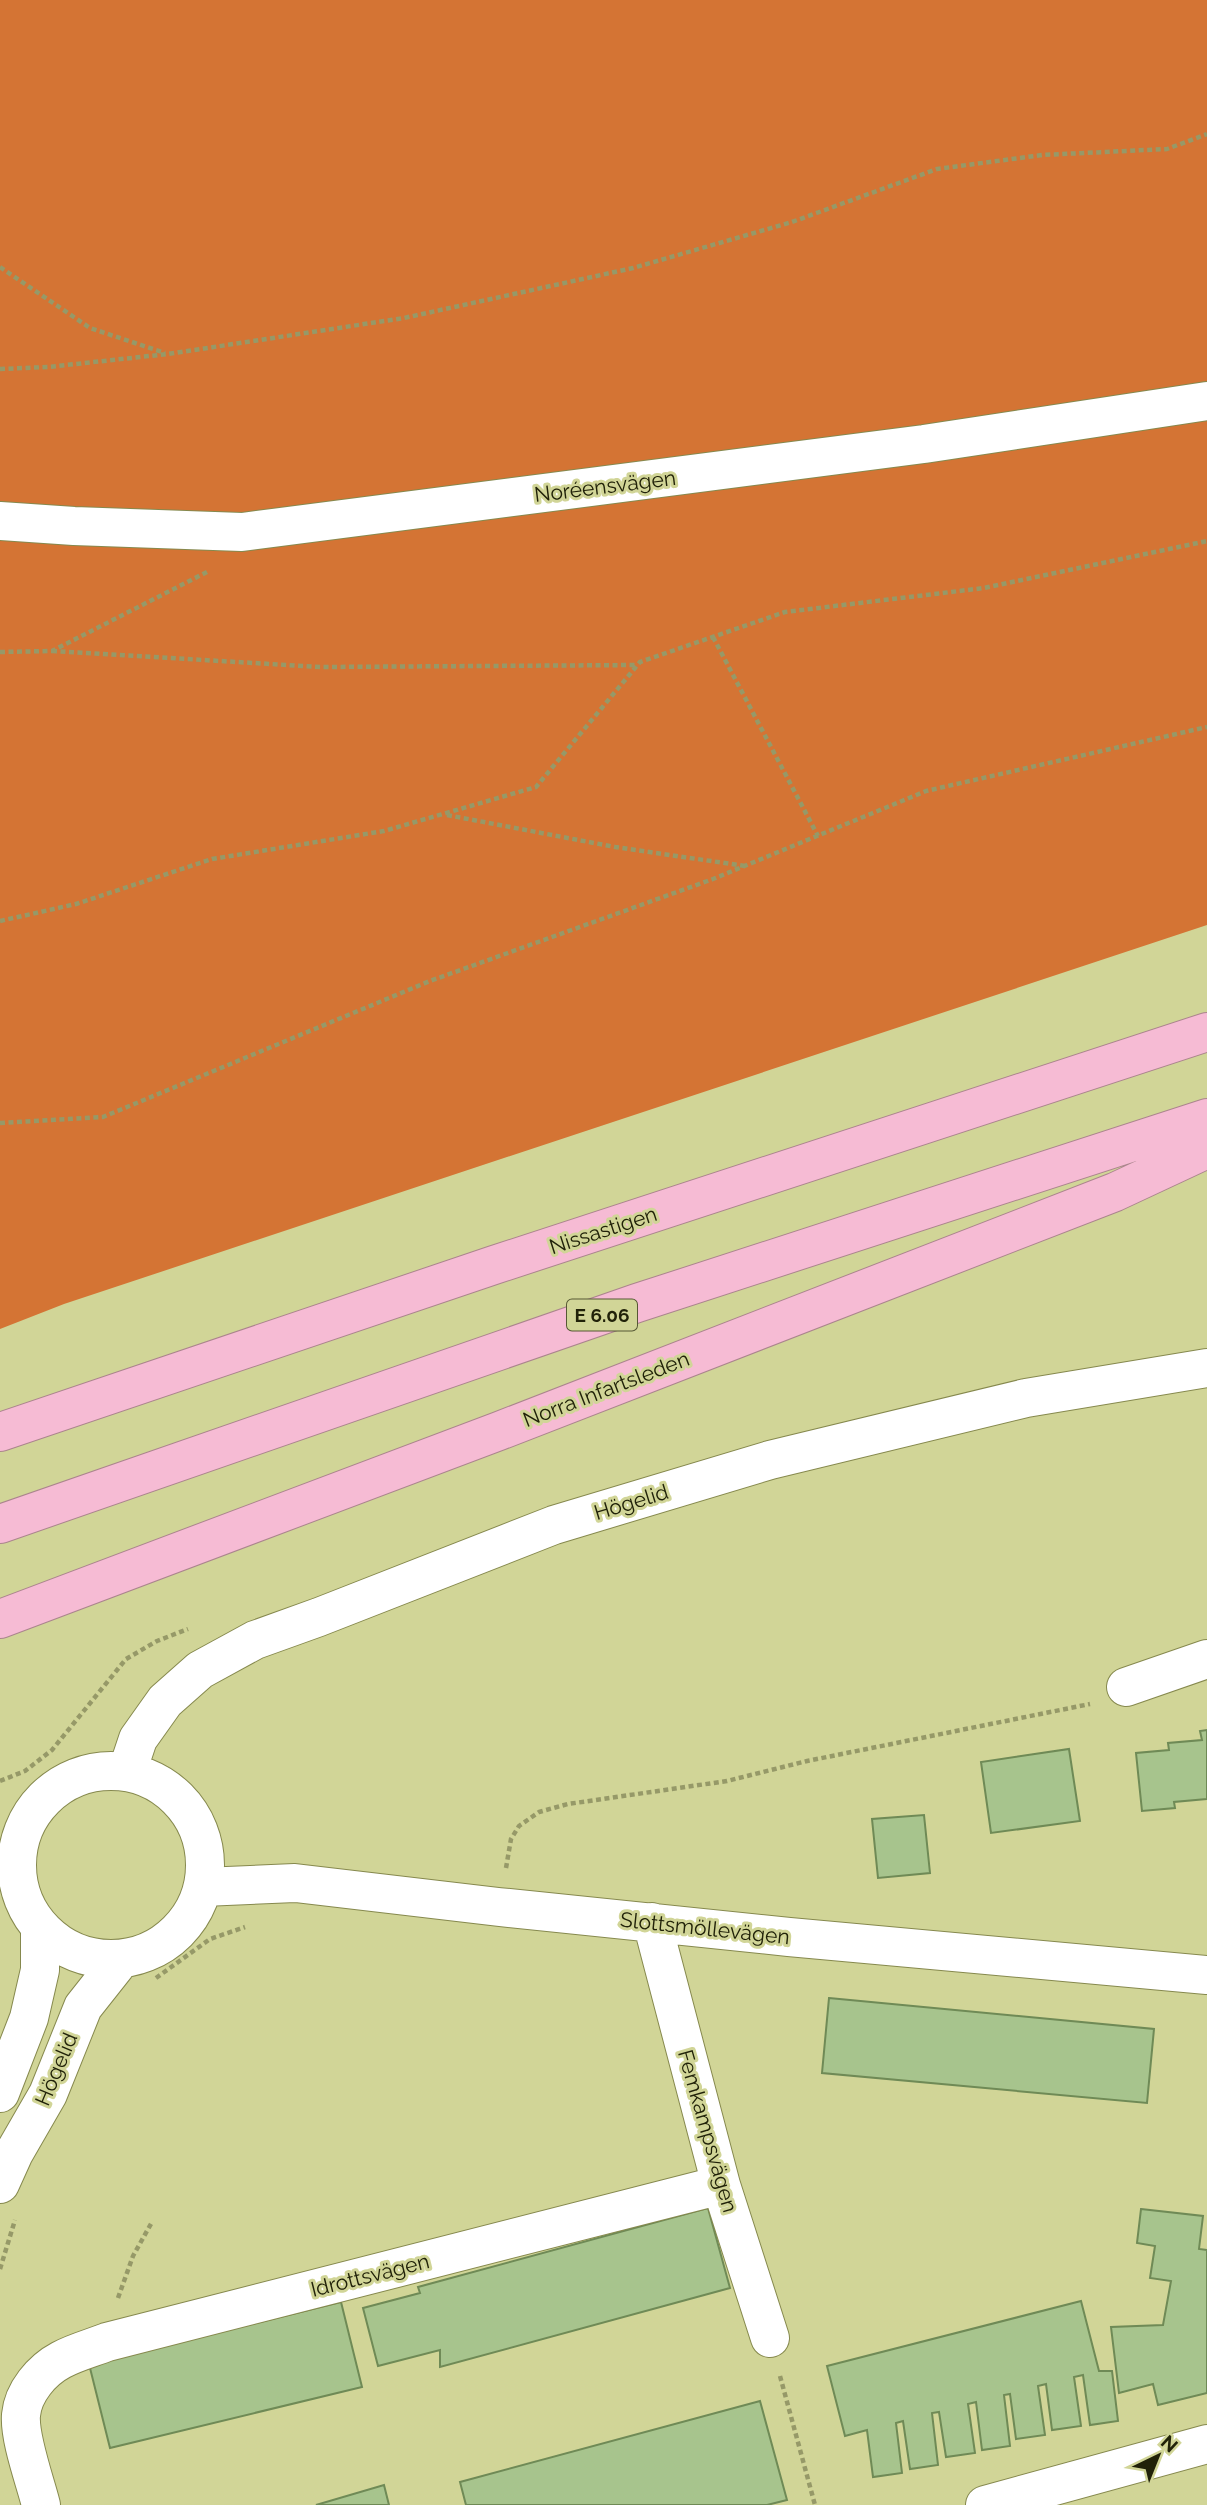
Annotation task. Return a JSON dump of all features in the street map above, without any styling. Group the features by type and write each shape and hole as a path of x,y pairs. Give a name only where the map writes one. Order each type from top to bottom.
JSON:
{"highway":[{"name":"Nissastigen","path":"0,1432 494,1265 1207,1032"},
{"name":"E 6.06","path":"0,1524 637,1303 1207,1118"},
{"name":"Norra Infartsleden","path":"0,1619 486,1436 1102,1197 1207,1149"}],"street":[{"name":"Noréensvägen","path":"0,521 242,531 924,444 1207,401"},
{"name":"Högelid","path":"127,1772 138,1740 151,1720 165,1701 200,1670 255,1640 554,1525 770,1460 1039,1396 1207,1368"},
{"path":"1126,1687 1207,1659"},
{"path":"105,1770 127,1772 148,1778 167,1789 184,1804 196,1822 206,1865 203,1887 195,1909 182,1928 165,1943 144,1954 121,1959 99,1959 77,1953 57,1942 40,1927 21,1894 9,1854 32,1814 46,1796 64,1783 105,1770"},
{"name":"Slottsmöllevägen","path":"203,1887 295,1883 1206,1984"},
{"name":"Femkampsvägen","path":"652,1922 721,2185 770,2338"},
{"name":"Högelid","path":"0,2093 29,2018 40,1970 40,1927"},
{"name":"Högelid","path":"0,2184 14,2153 48,2094 83,2007 121,1959"},
{"name":"Idrottsvägen","path":"41,2505 24,2441 21,2414 31,2388 43,2373 61,2360 107,2342 721,2185"},
{"path":"985,2505 1207,2444"}],"path":[{"path":"0,369 48,367 168,354 404,318 633,268 792,222 937,169 1042,155 1167,149 1207,134"},
{"path":"0,267 90,328 168,354"},
{"path":"0,921 76,904 212,859 384,831 536,787 640,662 785,612 984,588 1207,541"},
{"path":"52,651 214,568"},
{"path":"713,637 818,836"},
{"path":"0,652 52,651 321,667 638,665"},
{"path":"0,1123 103,1117 430,981 746,866 926,791 1207,727"},
{"path":"443,814 615,847 746,866"},
{"path":"499,1907 511,1839 519,1826 539,1812 568,1804 727,1781 832,1756 1061,1711 1099,1702 1126,1687"},
{"path":"107,2342 113,2312 129,2267 152,2222"},
{"path":"770,2338 815,2505"}],"shaded area":[{"path":"0,0 1207,0 1207,925 64,1304 0,1329"}],"building":[{"path":"1207,1730 1207,1799 1174,1802 1175,1808 1142,1811 1136,1753 1169,1750 1168,1743 1202,1740 1200,1731"},
{"path":"1069,1749 1080,1821 991,1833 981,1762"},
{"path":"924,1815 930,1873 878,1878 872,1819"},
{"path":"829,1998 1154,2029 1147,2103 822,2073"},
{"path":"708,2208 730,2288 440,2367 440,2350 378,2366 363,2308 420,2293 418,2287"},
{"path":"1141,2209 1203,2216 1199,2249 1207,2250 1207,2393 1158,2405 1153,2384 1119,2393 1111,2327 1163,2325 1171,2281 1150,2278 1155,2246 1137,2243"},
{"path":"1081,2301 1099,2371 1112,2371 1118,2421 1090,2425 1083,2375 1074,2377 1081,2426 1052,2430 1046,2384 1038,2386 1045,2435 1016,2439 1010,2394 1004,2395 1010,2446 982,2450 976,2402 968,2404 975,2453 946,2457 939,2412 932,2413 938,2465 910,2469 903,2421 896,2423 902,2473 873,2477 867,2430 845,2436 827,2366"},
{"path":"341,2302 362,2387 110,2448 89,2364"},
{"path":"760,2401 787,2500 767,2505 466,2505 460,2482"},
{"path":"384,2485 389,2505 316,2505"}]}
